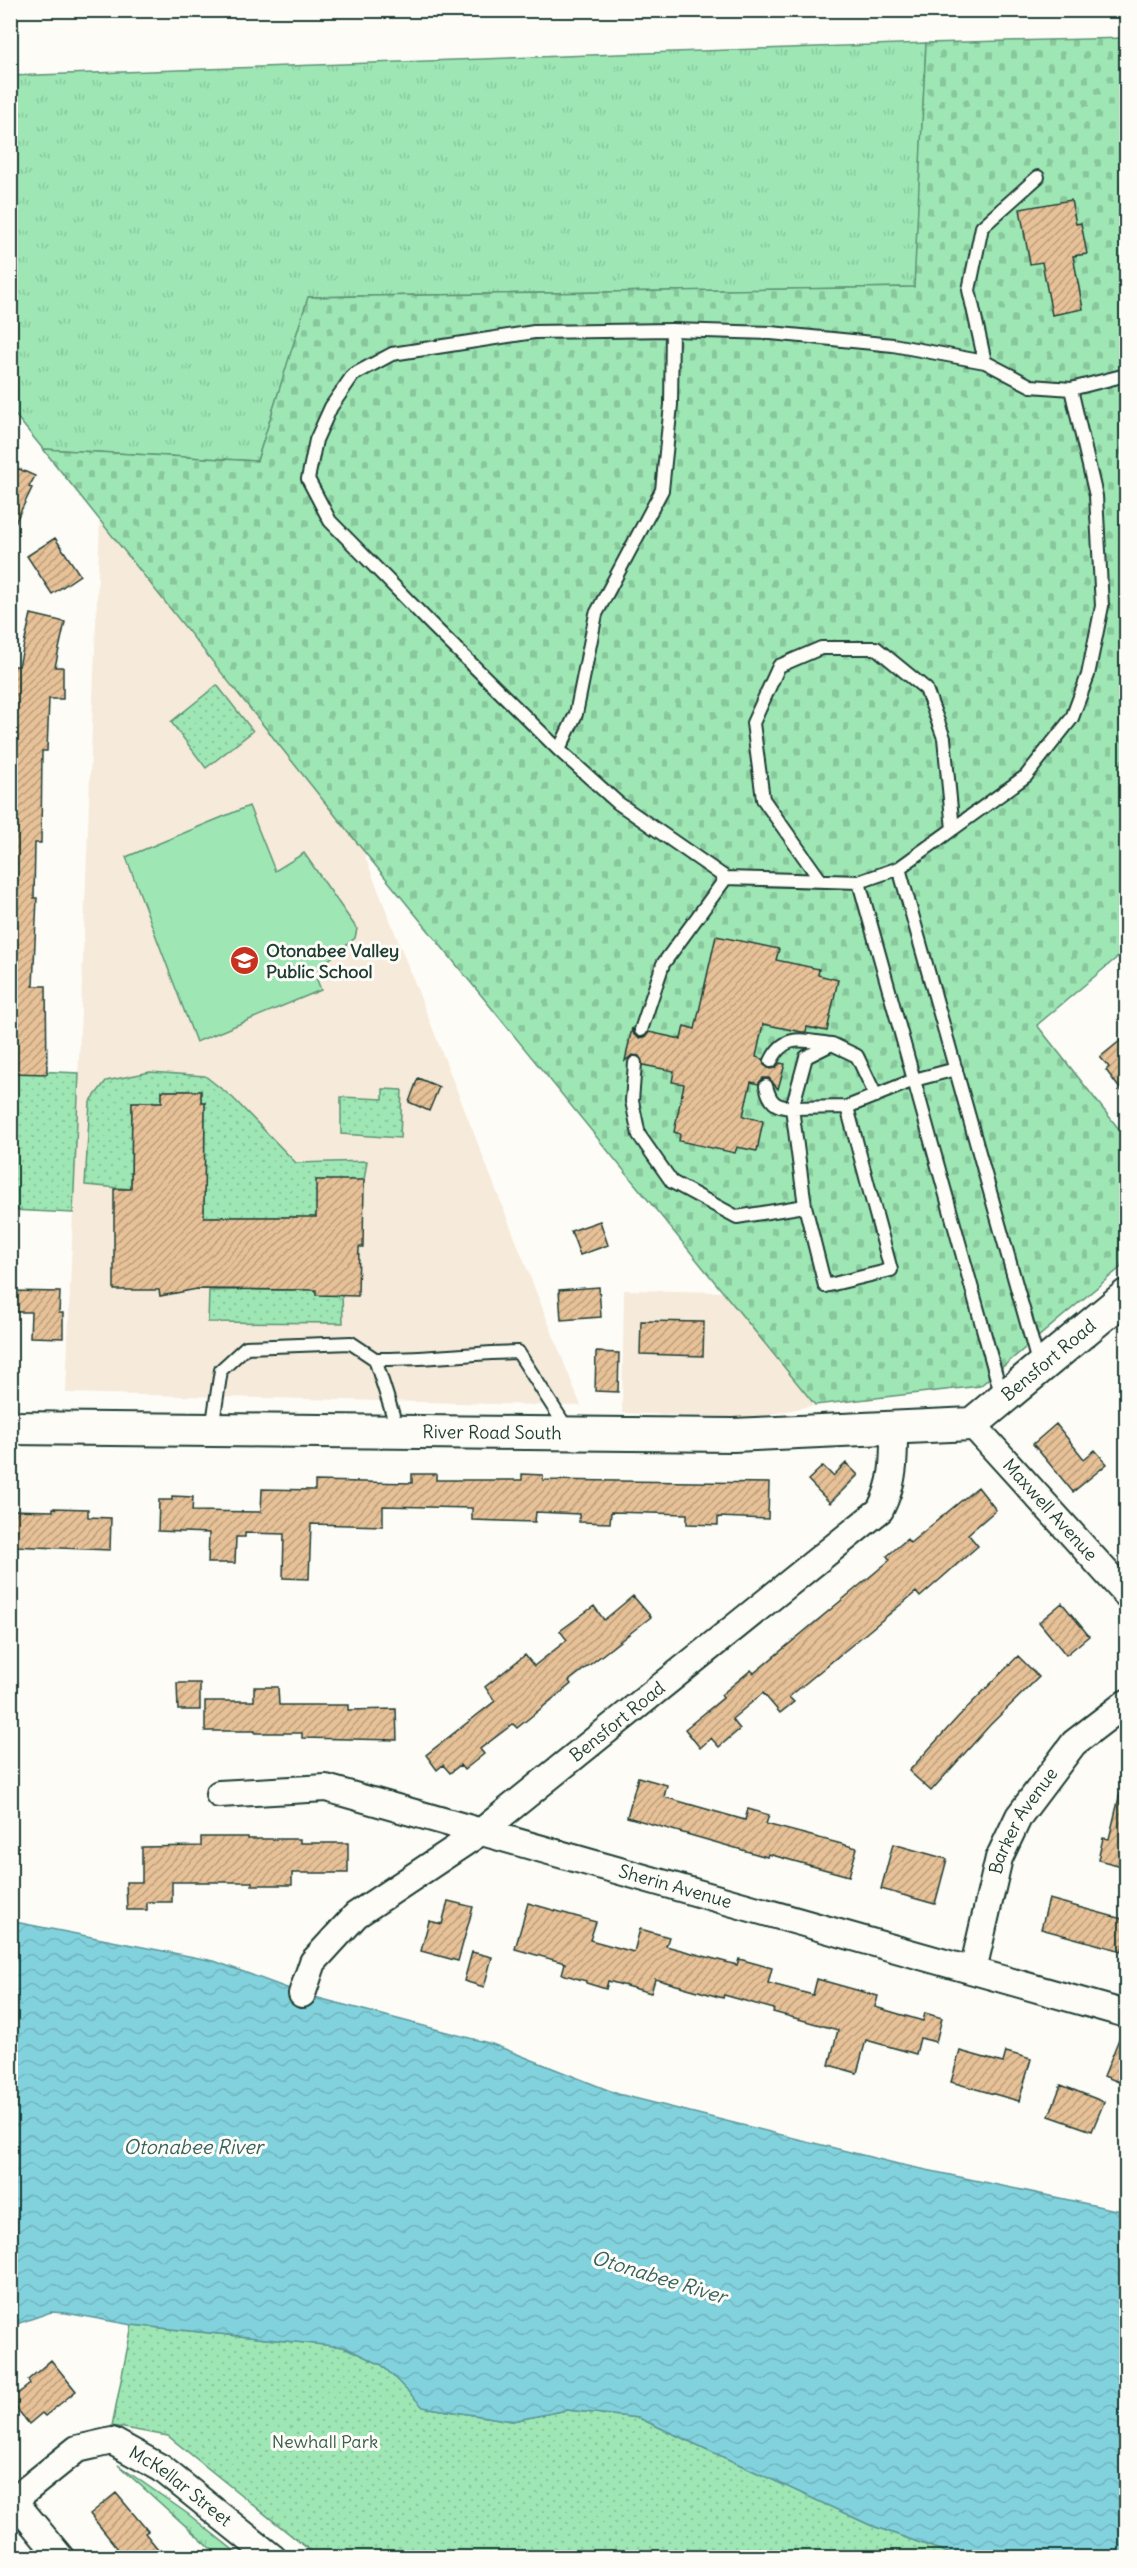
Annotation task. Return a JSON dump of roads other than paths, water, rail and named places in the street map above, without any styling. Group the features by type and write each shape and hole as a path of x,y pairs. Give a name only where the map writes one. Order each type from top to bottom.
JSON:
{"street":[{"name":"Bensfort Road","path":"972,1424 1126,1296"},
{"name":"River Road South","path":"10,1428 732,1435 972,1424"},
{"name":"Maxwell Avenue","path":"972,1424 1126,1594"},
{"name":"Bensfort Road","path":"302,1994 313,1962 356,1915 482,1831 880,1510 893,1477 894,1428"},
{"name":"Barker Avenue","path":"973,1970 999,1858 1019,1816 1074,1743 1126,1703"},
{"name":"Sherin Avenue","path":"219,1794 327,1788 1126,2014"},
{"name":"McKellar Street","path":"12,2502 76,2449 112,2441 161,2468 273,2558"},
{"path":"12,2502 61,2558"}],"lane":[{"path":"985,362 969,290 982,227 1038,177"},
{"path":"559,750 576,714 596,614 662,490 670,405 672,330"},
{"path":"1071,388 1097,507 1102,606 1088,675 1071,718 1026,776 899,868 859,882 726,878 618,803 559,750 330,521 308,479 316,440 331,407 353,375 392,354 534,332 672,330 771,333 893,345 985,362 1031,386 1071,388 1126,375"},
{"path":"821,880 763,799 753,723 779,666 821,648 876,648 926,689 944,738 953,829"},
{"path":"899,868 1040,1367"},
{"path":"641,1030 663,964 726,878"},
{"path":"859,882 1003,1398"},
{"path":"771,1061 778,1048 791,1040 832,1044 857,1056 876,1096"},
{"path":"832,1044 806,1057 792,1108 806,1206 825,1286 891,1270 847,1107"},
{"path":"635,1063 632,1101 639,1135 672,1182 737,1217 806,1206"},
{"path":"766,1086 770,1099 778,1107 847,1107 914,1080 956,1070"},
{"path":"212,1430 220,1370 246,1347 351,1343 375,1359 412,1359 518,1352 570,1434"},
{"path":"375,1359 398,1432"}],"water":[{"name":"Otonabee River","path":"10,1921 214,1961 303,1994 492,2044 618,2094 898,2164 1126,2212 1126,2557 960,2557 870,2525 639,2418 567,2410 512,2421 423,2407 382,2365 344,2347 132,2325 51,2312 11,2326"}],"place":[{"name":"Otonabee Valley Public School","path":"245,961"}],"park label":[{"name":"Newhall Park","path":"325,2442"}]}
